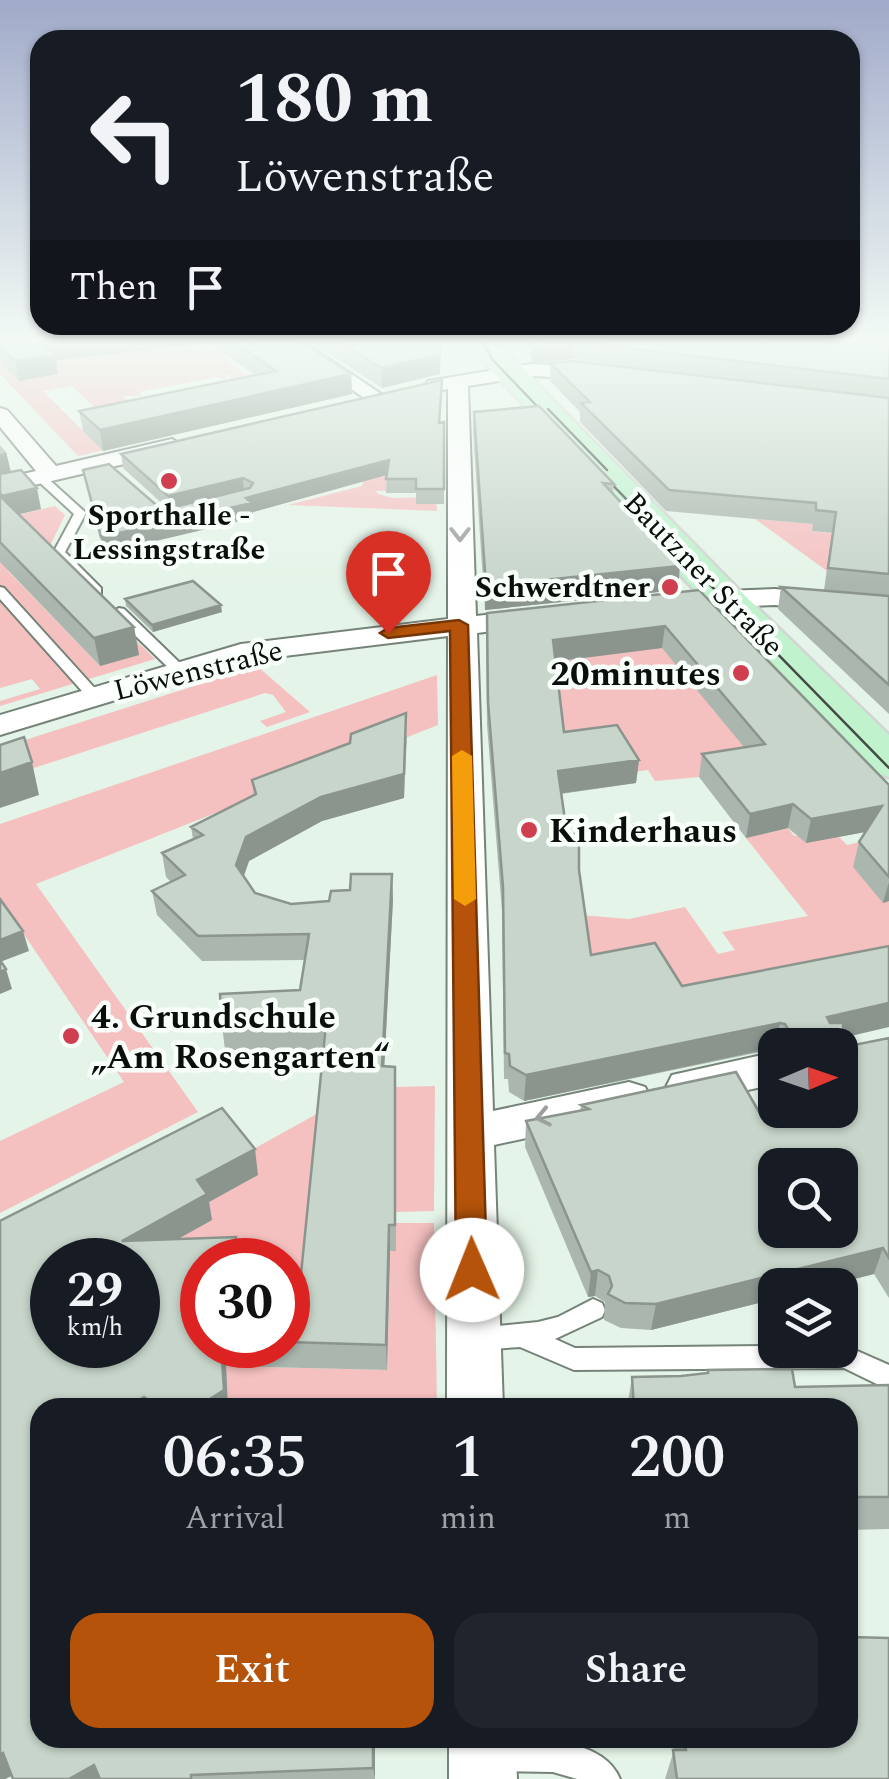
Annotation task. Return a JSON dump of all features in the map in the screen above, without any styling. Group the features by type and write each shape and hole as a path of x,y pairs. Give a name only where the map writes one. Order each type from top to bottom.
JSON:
{"main road":[{"name":"Bautzner Straße","path":"556,421 889,762"}],"street":[{"path":"5,421 46,475"},
{"path":"458,421 475,1398"},
{"path":"0,486 46,475 110,467 200,439"},
{"path":"671,602 775,597 889,609"},
{"name":"Löwenstraße","path":"0,725 241,653 574,613"},
{"path":"470,1132 758,1072"}],"lane":[{"path":"46,475 80,514 59,553 180,671"},
{"path":"0,592 95,696"},
{"path":"473,1339 526,1338 568,1326 593,1310"},
{"path":"526,1338 574,1359 846,1356 889,1378"},
{"path":"482,1757 544,1753 574,1760 604,1779"}],"shaded area":[{"path":"45,421 73,421 94,442 114,426 109,421 234,421 78,456"},
{"path":"367,469 388,469 387,491 376,491 378,494 393,498 436,497 437,511 288,505 362,486"},
{"path":"55,506 65,515 43,560 7,570 100,666 139,654 50,567 58,565 155,659 0,706 0,701 40,689 32,679 0,688 0,519"},
{"path":"755,519 813,524 812,531 852,536 866,575 827,571"},
{"path":"676,640 713,710 753,746 699,777 655,781 648,770 547,784 567,755 543,662 566,662 564,654"},
{"path":"257,666 310,712 267,727 260,721 286,712 273,695 265,693 0,779 0,748"},
{"path":"437,675 438,725 36,884 198,1112 0,1213 0,1141 124,1082 0,899 0,824"},
{"path":"788,828 794,836 835,833 847,845 873,839 883,902 889,901 889,981 678,1011 589,984 580,915 629,919 685,907 718,954 735,950 722,932 808,916 746,838"},
{"path":"435,1086 434,1211 395,1212 396,1087"},
{"path":"322,1111 310,1238 180,1238 180,1250 168,1244 243,1155"},
{"path":"394,1223 434,1223 437,1398 228,1398 224,1368 387,1370 390,1251 396,1250"}],"building":[{"path":"90,421 140,421 100,430"},
{"path":"264,421 439,421 444,422 444,489 416,489 416,479 386,479 389,460 246,498 252,503 101,537 83,470 109,464 162,510 250,488 253,483 243,478 168,496 121,454"},
{"path":"475,421 553,421 614,484 603,483 680,566 486,586"},
{"path":"599,421 889,421 889,574 828,568 836,512 816,510 816,503 669,490"},
{"path":"21,470 37,488 2,496 0,474"},
{"path":"0,496 134,627 94,638 0,542"},
{"path":"193,581 221,605 152,625 125,599"},
{"path":"781,587 889,596 889,685"},
{"path":"699,590 889,785 889,877 859,842 882,806 811,819 793,804 750,814 702,754 765,744 665,626 553,640 564,732 617,725 639,760 558,771 567,834 579,834 579,870 591,955 655,943 682,986 889,946 889,1003 827,1017 830,1023 843,1023 843,1028 787,1028 780,1023 526,1075 510,1066 509,1054 505,1053 503,887 488,702 487,613"},
{"path":"406,713 404,774 321,797 246,837 236,865 255,893 291,904 329,901 331,891 350,890 351,874 392,874 382,1066 395,1067 395,1225 389,1225 386,1345 310,1343 310,1238 305,1238 326,1024 222,1025 220,994 300,990 309,934 198,936 152,891 185,875 162,853 203,835 191,827 256,794 252,780 350,743 351,734"},
{"path":"24,737 32,762 0,773 0,745"},
{"path":"0,899 23,931 0,940"},
{"path":"889,1038 889,1258 883,1248 802,1268 758,1268 758,1279 656,1304 625,1303 608,1294 612,1286 609,1276 598,1270 591,1272 526,1121 589,1109 581,1105 736,1072 758,1110 758,1128 858,1128 858,1044"},
{"path":"222,1108 255,1149 197,1180 207,1194 127,1238 30,1238 30,1368 160,1368 160,1240 180,1239 180,1368 223,1368 224,1390 212,1398 30,1398 30,1748 373,1748 373,1768 191,1775 191,1779 100,1779 94,1765 69,1779 13,1779 3,1753 0,1755 0,1221"},
{"path":"792,1369 795,1387 889,1385 889,1497 858,1497 858,1398 633,1398 632,1377 681,1376 708,1370"},
{"path":"858,1637 889,1638 889,1779 677,1779 673,1750 858,1748"}],"tram line":[{"path":"551,421 555,425"},
{"path":"560,421 607,470"},
{"path":"593,465 889,768"}],"slow traffic":[{"path":"462,756 465,899"}],"place":[{"name":"Sporthalle - Lessingstraße","path":"169,481"},
{"name":"Schwerdtner","path":"670,587"},
{"name":"20minutes","path":"741,673"},
{"name":"Kinderhaus","path":"529,830"},
{"name":"4. Grundschule „Am Rosengarten“","path":"71,1036"}],"route":[{"path":"388,633 459,625 472,1270"}]}
